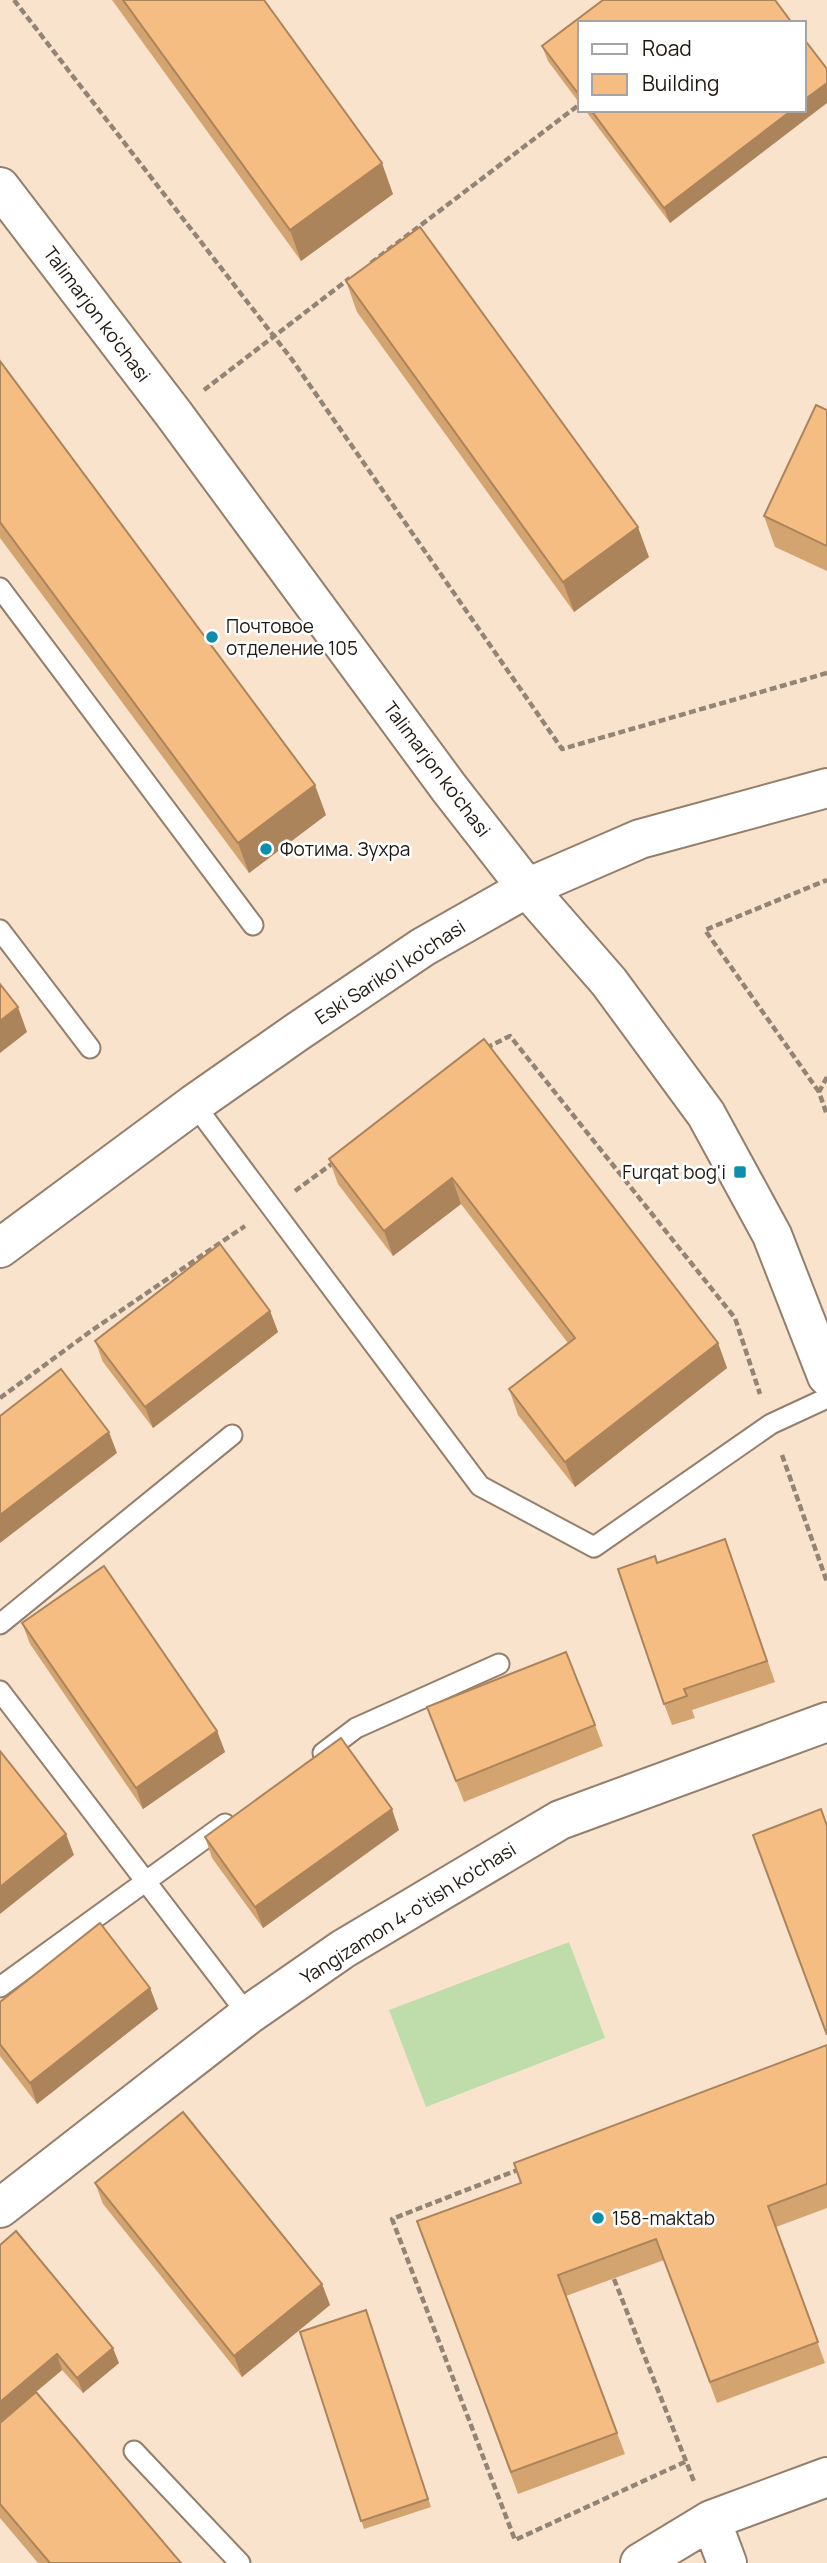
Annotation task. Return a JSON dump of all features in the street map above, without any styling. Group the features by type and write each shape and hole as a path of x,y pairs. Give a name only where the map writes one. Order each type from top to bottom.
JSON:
{"street":[{"name":"Talimarjon ko'chasi","path":"0,187 173,413 449,788 527,888 609,982 706,1114 772,1235 827,1376"},
{"name":"Eski Sariko'l ko'chasi","path":"0,1248 194,1104 423,947 527,888 640,839 827,788"},
{"name":"Yangizamon 4-o'tish ko'chasi","path":"0,2208 248,2015 343,1949 560,1820 827,1722"},
{"path":"639,2563 711,2519 827,2477"},
{"path":"711,2519 727,2563"}],"lane":[{"path":"0,589 253,925"},
{"path":"0,930 90,1048"},
{"path":"194,1104 480,1486 594,1547 771,1424 827,1398"},
{"path":"0,1624 232,1435"},
{"path":"312,1760 356,1728 499,1664"},
{"path":"0,1691 248,2015"},
{"path":"0,1987 245,1809"},
{"path":"134,2451 240,2563"}],"path":[{"path":"14,0 274,336 562,749 827,673"},
{"path":"362,270 578,106"},
{"path":"173,413 351,278"},
{"path":"827,880 705,930 819,1092 827,1115"},
{"path":"477,1055 510,1036 734,1318 827,1583"},
{"path":"819,1092 827,1077"},
{"path":"0,1398 92,1331 272,1209 336,1160"},
{"path":"532,2165 391,2219 515,2540 687,2460"},
{"path":"614,2278 711,2519"}],"green space":[{"path":"569,1942 605,2038 426,2107 389,2010"}],"building":[{"path":"123,0 264,0 382,163 290,230"},
{"path":"603,0 775,0 791,21 578,21 578,93 542,46"},
{"path":"806,42 827,69 827,83 806,99"},
{"path":"592,112 789,112 664,208"},
{"path":"420,227 638,527 563,582 346,281"},
{"path":"0,361 315,785 238,843 0,522"},
{"path":"816,405 827,410 827,546 764,516"},
{"path":"0,984 18,1007 0,1021"},
{"path":"484,1039 718,1343 565,1462 509,1389 575,1338 452,1178 384,1231 329,1159"},
{"path":"220,1244 270,1311 145,1407 95,1341"},
{"path":"61,1369 109,1432 0,1515 0,1416"},
{"path":"725,1539 767,1661 684,1689 687,1696 664,1704 618,1569 655,1556 657,1563"},
{"path":"104,1566 217,1731 136,1788 22,1623"},
{"path":"566,1652 595,1725 456,1781 427,1707"},
{"path":"341,1738 392,1809 255,1907 205,1837"},
{"path":"0,1751 66,1834 0,1887"},
{"path":"821,1809 827,1826 827,2035 753,1835"},
{"path":"100,1923 150,1988 30,2083 0,2044 0,2002"},
{"path":"827,2045 827,2184 768,2206 818,2342 710,2382 656,2239 558,2275 617,2433 511,2472 417,2221 521,2183 514,2163"},
{"path":"183,2112 322,2284 234,2356 95,2183"},
{"path":"16,2231 113,2348 77,2378 57,2354 0,2402 0,2245"},
{"path":"366,2310 428,2499 361,2521 300,2332"},
{"path":"36,2392 181,2563 50,2563 0,2504 0,2423"}],"place":[{"name":"Почтовое отделение 105","path":"212,637"},
{"name":"Фотима. Зухра","path":"266,849"},
{"name":"Furqat bog'i","path":"740,1172"},
{"name":"158-maktab","path":"598,2218"}]}
